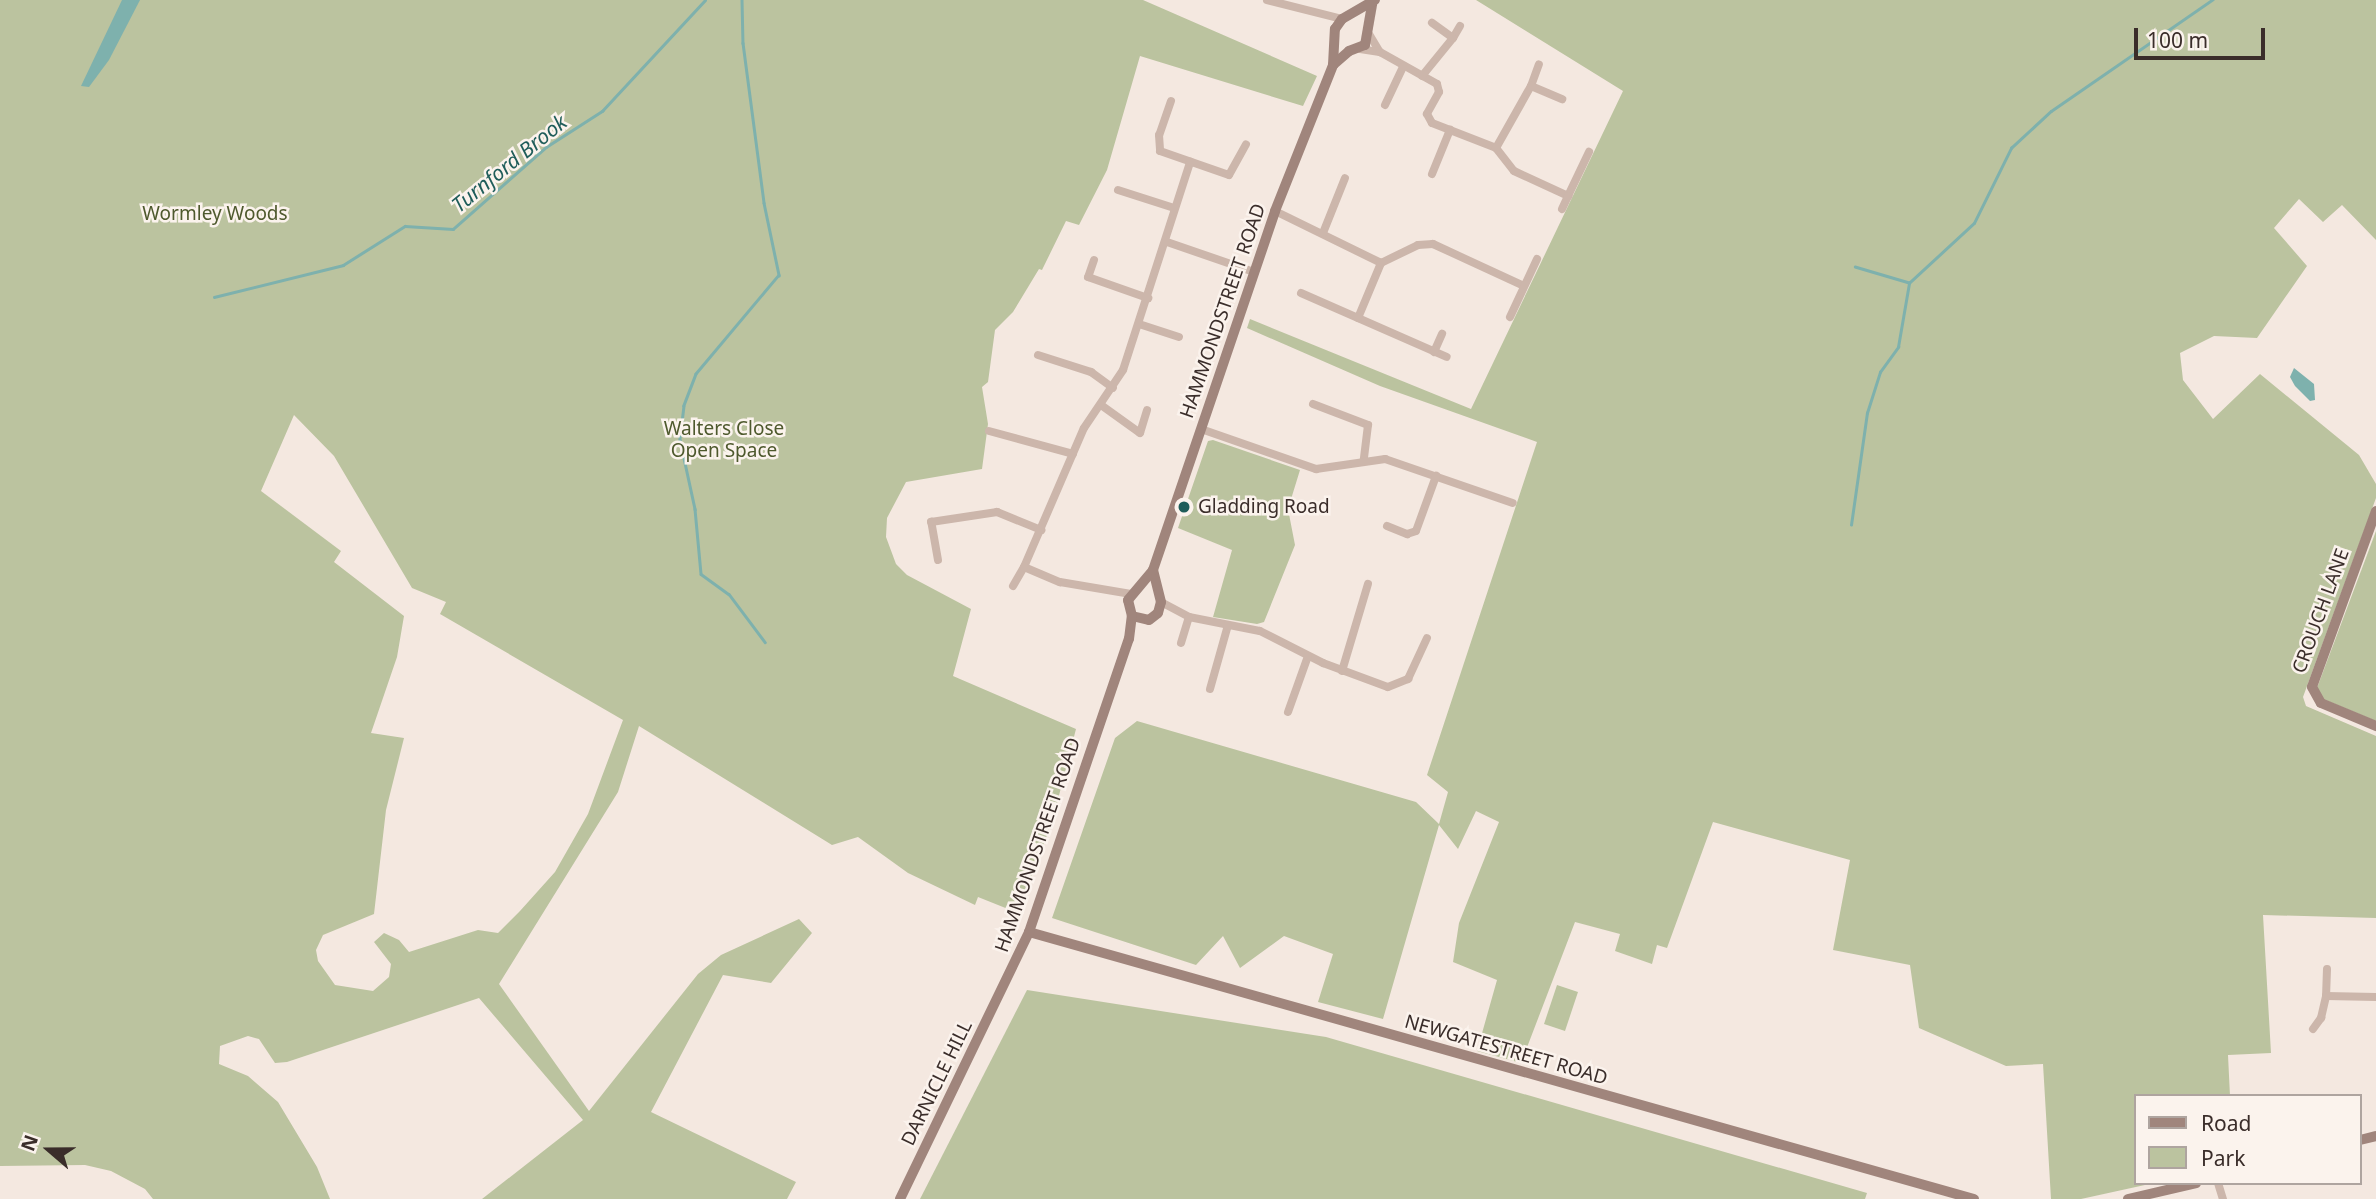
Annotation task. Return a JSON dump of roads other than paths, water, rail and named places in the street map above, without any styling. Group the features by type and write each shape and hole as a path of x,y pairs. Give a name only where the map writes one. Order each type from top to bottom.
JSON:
{"street":[{"path":"1267,0 1321,14 1348,17 1369,31 1380,52"},
{"name":"HAMMONDSTREET ROAD","path":"1006,983 1029,932 1129,639 1135,605 1153,570 1275,211 1333,65 1335,38 1348,17 1373,2"},
{"name":"HAMMONDSTREET ROAD","path":"1333,65 1354,50 1369,31 1373,2"},
{"path":"1321,14 1335,38 1354,50 1380,52 1439,88 1428,119 1496,148 1514,171 1568,196"},
{"path":"1432,23 1453,38"},
{"path":"1422,76 1460,26"},
{"path":"1496,148 1531,86 1539,64"},
{"path":"1385,106 1403,67"},
{"path":"1531,86 1562,99"},
{"path":"1171,101 1158,147 1228,175"},
{"path":"1432,174 1450,130"},
{"path":"1230,187 1228,175 1246,144"},
{"path":"1562,209 1589,152"},
{"path":"1013,586 1041,530 1089,419 1114,388 1167,242 1174,208 1190,162"},
{"path":"1323,233 1345,178"},
{"path":"1118,190 1174,208"},
{"path":"1275,211 1381,263"},
{"path":"1167,242 1254,272"},
{"path":"1358,318 1381,263 1418,245 1433,244 1524,286"},
{"path":"1510,317 1537,259"},
{"path":"1094,260 1088,277 1148,298"},
{"path":"1301,293 1447,357"},
{"path":"1139,324 1179,337"},
{"path":"1434,352 1442,334"},
{"path":"1038,355 1091,372 1114,388"},
{"path":"1313,404 1368,425 1364,460"},
{"path":"1101,405 1140,433 1147,410"},
{"path":"1201,429 1310,468 1385,459 1513,503"},
{"path":"989,431 1073,454"},
{"path":"1387,526 1407,534 1416,531 1436,476"},
{"name":"CROUCH LANE","path":"2376,511 2312,687 2321,703 2376,726"},
{"path":"938,561 931,522 997,512 1041,530"},
{"path":"1024,567 1060,582 1113,594 1135,605 1158,603 1189,617 1260,631 1342,671 1395,688 1412,674 1427,638"},
{"name":"HAMMONDSTREET ROAD","path":"1153,570 1158,603"},
{"path":"1342,671 1368,584"},
{"path":"1135,605 1158,603"},
{"path":"1181,643 1189,617"},
{"path":"1210,689 1228,625"},
{"path":"1288,712 1308,656"},
{"name":"NEWGATESTREET ROAD","path":"1029,932 1975,1199"},
{"path":"2313,1029 2321,1018 2326,996 2327,969"},
{"name":"DARNICLE HILL","path":"900,1199 1006,983"},
{"path":"2326,996 2376,997"},
{"path":"2128,1199 2188,1185"}],"water":[{"path":"122,0 140,0 109,60 89,87 81,86"},
{"path":"2294,368 2314,384 2315,400 2310,401 2295,386 2290,377"}],"waterway":[{"name":"Turnford Brook","path":"214,297 343,265 405,226 453,229 546,147 602,111 705,0"},
{"path":"742,0 743,43 764,203 779,275 696,374 684,406 680,440 695,509 701,574 729,594 765,642"},
{"path":"1909,283 1974,223 2011,148 2051,111 2212,0"},
{"path":"1851,525 1867,413 1880,372 1898,347 1909,283 1855,267"}],"place":[{"name":"Gladding Road","path":"1184,507"}],"park label":[{"name":"Wormley Woods","path":"215,214"},
{"name":"Walters Close Open Space","path":"724,440"}]}
